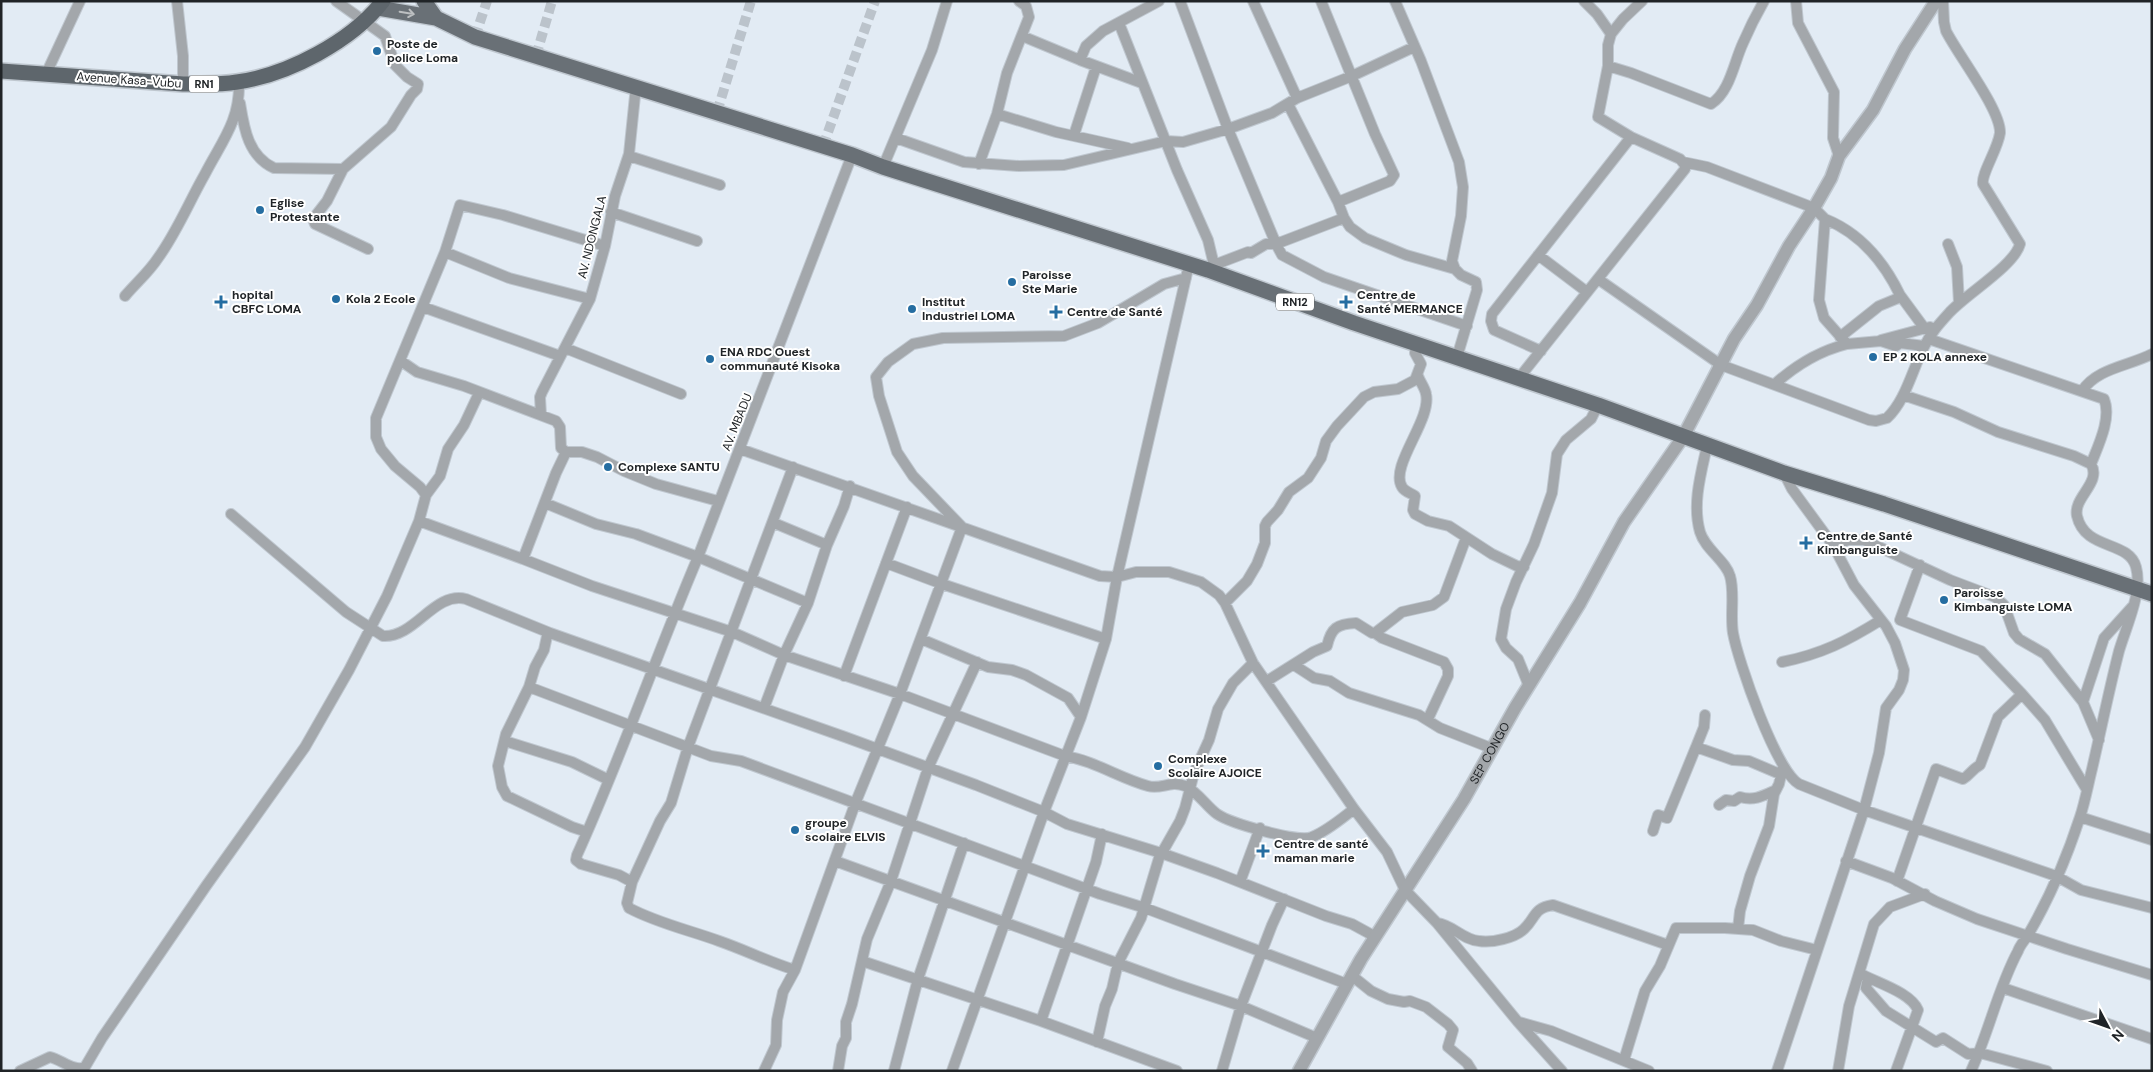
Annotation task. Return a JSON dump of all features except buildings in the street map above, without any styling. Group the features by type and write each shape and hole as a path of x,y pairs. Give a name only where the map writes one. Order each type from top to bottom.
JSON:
{"highway":[{"name":"Avenue Kasa-Vubu","path":"1,71 183,84 239,82 277,73 333,44 364,23 381,5"}],"main road":[{"name":"RN12","path":"424,1 436,18"},
{"name":"RN12","path":"381,5 436,18 475,37 852,155 1188,271 1211,268 1416,343 1598,404 1682,437 1784,473 1884,504 2145,592"}],"street":[{"path":"46,74 80,1"},
{"path":"177,1 183,56 183,84"},
{"path":"336,1 364,23 374,27 385,36 395,65 407,77 418,84 418,87 410,95 391,126 343,169 327,201 313,221 320,227 368,249"},
{"path":"883,167 932,50 947,1"},
{"path":"979,164 997,114 1008,73 1029,17 1029,10 1019,1"},
{"path":"1080,60 1086,46 1103,31 1159,1"},
{"path":"1180,1 1228,129 1282,255 1324,278 1467,326"},
{"path":"1253,1 1292,101 1344,218 1350,227 1365,238 1406,255 1455,269"},
{"path":"1321,1 1394,177 1385,183 1338,202"},
{"path":"1395,1 1459,162 1463,187 1462,216 1452,261 1455,269 1461,275 1475,280 1477,284 1458,357"},
{"path":"1584,1 1597,14 1611,34"},
{"path":"1642,1 1623,19 1611,34 1608,45 1608,66 1598,117 1630,137 1683,162 1707,166 1814,208 1825,219 1838,224 1857,237 1888,272 1900,296 1926,338"},
{"path":"1608,66 1631,73 1701,102 1711,104 1716,101 1722,92 1742,45 1764,1"},
{"path":"1796,1 1798,23 1834,92 1833,138 1839,156"},
{"name":"SEP CONGO","path":"1299,1071 1374,936 1464,799 1491,748 1580,604 1624,522 1682,437 1734,339 1772,280 1789,246 1831,178 1839,156 1873,110 1904,49 1936,1"},
{"path":"1598,279 1720,365 1876,421 1886,418 1891,414 1903,395 1926,338 1959,303 2009,261 2020,244 1984,184 1983,177 1993,158 2000,133 1999,124 1990,104 1946,31 1943,1"},
{"path":"1119,23 1208,240 1211,268 1248,252 1251,253 1266,244 1276,244 1344,218"},
{"path":"1022,36 1096,67 1142,83"},
{"path":"896,138 964,162 979,164 1064,165 1166,141 1183,142 1228,129 1352,76 1414,47"},
{"path":"1074,135 1096,67"},
{"path":"239,82 239,100 249,143 260,160 274,168 343,169"},
{"name":"AV. NDONGALA","path":"541,415 540,397 590,298 605,246 611,212 628,156 636,86"},
{"path":"125,296 157,260 179,226 207,169 231,130 239,100"},
{"path":"997,114 1132,149"},
{"path":"1541,351 1494,330 1491,321 1492,314 1630,137"},
{"name":"AV. MBADU","path":"632,882 619,875 578,862 577,855 698,557 852,155"},
{"path":"628,156 720,185"},
{"path":"1519,378 1678,179 1685,169 1683,162"},
{"path":"426,495 387,456 376,437 376,418 445,252 460,205 503,215 605,246"},
{"path":"611,212 697,241"},
{"path":"1825,219 1819,300 1824,318 1843,341"},
{"path":"1948,244 1957,267 1959,303"},
{"path":"445,252 509,278 590,298"},
{"path":"1538,255 1587,292"},
{"path":"962,527 913,476 898,452 876,384 880,370 913,344 928,340 1064,336 1101,322 1188,271"},
{"path":"952,1071 1044,812 1081,717 1106,639 1117,577 1188,271"},
{"path":"1775,384 1795,366 1843,341 1879,306 1900,296"},
{"path":"423,307 562,352 681,394"},
{"path":"1881,341 1896,346 1900,343 1926,338"},
{"path":"1843,341 1926,338 2104,399 2106,404 2103,432 2091,464"},
{"path":"1225,604 1247,581 1257,564 1265,543 1265,526 1267,522 1278,510 1289,492 1308,478 1321,458 1326,441 1337,426 1364,397 1374,392 1398,389 1416,380 1421,364 1415,353 1416,343"},
{"path":"2082,391 2088,382 2117,367 2136,362 2152,354"},
{"path":"401,361 417,372 541,415 560,424 560,446 566,452 582,452 656,484 718,501"},
{"path":"1418,376 1426,395 1424,412 1405,456 1401,472 1401,484 1406,492 1414,496 1413,510 1415,514 1428,521 1449,526 1504,560 1524,567"},
{"path":"20,1071 50,1057 73,1069 82,1070 206,886 305,747 387,596 419,522 426,495 440,476 448,449 464,425 479,393"},
{"path":"1903,395 1954,412 2007,436 2074,456 2091,464 2094,468 2092,482 2077,507 2077,514 2082,529 2094,539 2126,552 2137,568 2145,592 2104,638 2083,702"},
{"path":"1529,686 1518,659 1506,648 1501,639 1506,609 1534,544 1552,493 1557,454 1560,447 1566,440 1585,426 1598,404"},
{"path":"1707,446 1698,483 1701,533 1713,554 1730,575 1733,632 1740,660 1782,771 1772,804 1769,826 1750,876 1740,911 1738,929"},
{"path":"740,449 850,486 1100,576 1117,577 1136,572 1169,572 1188,577 1210,587 1225,604 1253,663 1354,810 1387,852 1404,890 1436,922 1518,1022 1562,1071"},
{"path":"523,559 566,452"},
{"path":"793,468 774,523 688,747 670,803 632,882 627,903 631,909 691,933 728,944 795,970"},
{"path":"1777,1071 1864,810 1879,753 1886,708 1899,690 1904,670 1895,643 1881,620 1854,586 1833,545 1792,489 1784,473"},
{"path":"764,708 784,655 808,603 826,544 844,506 850,486"},
{"path":"545,503 596,524 636,534 698,557 808,603"},
{"path":"844,676 907,507"},
{"path":"231,514 322,592 383,636 393,635 407,628 443,603 459,598 652,670 764,708 928,768 1044,812 1067,824 1161,853 1240,882 1352,924 1374,936"},
{"path":"419,522 592,586 732,632 784,655 900,694 1065,756 1080,759 1150,787 1173,783 1190,789 1218,814 1250,828 1260,828 1298,839 1312,837 1354,810"},
{"path":"774,523 826,544"},
{"path":"764,1071 776,1045 777,1020 783,992 795,970 855,804 900,694 962,527"},
{"path":"1375,633 1402,612 1433,605 1444,597 1466,538"},
{"path":"1833,545 1849,540 1864,540 1995,597 2004,605 2014,633 2019,639 2045,654 2083,702 2099,740"},
{"path":"886,562 942,584 1106,639"},
{"path":"1920,566 1900,620 1981,651 2044,720 2087,790"},
{"path":"1972,1071 2018,950 2028,935 2056,876 2080,817 2119,652 2133,607"},
{"path":"1782,662 1828,650 1852,639 1881,620"},
{"path":"1267,681 1313,652 1327,646 1328,636 1334,628 1356,623 1382,638 1444,662 1448,669 1448,676 1428,718"},
{"path":"550,633 547,636 544,650 535,667 529,687 507,729 498,766 502,787 506,794 572,827 587,832"},
{"path":"921,639 988,667 1012,670 1026,675 1068,698 1081,717"},
{"path":"838,1071 842,1046 846,1038 846,1022 867,939 891,881 928,768 977,662"},
{"path":"1097,1042 1105,1006 1112,989 1118,963 1145,908 1153,874 1161,853 1180,822 1194,773 1209,740 1224,696 1253,663"},
{"path":"1294,665 1314,678 1330,681 1358,697 1428,718 1440,728 1491,748"},
{"path":"529,687 711,756 741,761 1025,866 1145,908 1261,953 1349,980 1374,993 1398,1001 1416,1003 1437,1014 1453,1030 1448,1046 1467,1063 1472,1071"},
{"path":"1897,881 1936,769 1963,780 1968,777 1971,770 1980,765 1998,717 2022,694"},
{"path":"1653,831 1658,815 1666,818 1704,727 1705,715"},
{"path":"505,741 572,762 609,780"},
{"path":"1696,747 1733,760 1749,761 1782,771 1795,782 1864,810 2056,876 2081,890 2152,908"},
{"path":"1719,805 1726,800 1734,801 1740,797 1749,800 1762,797 1776,790"},
{"path":"2080,817 2152,840"},
{"path":"1240,882 1260,828"},
{"path":"1041,1021 1096,862 1102,834"},
{"path":"894,1071 918,979 964,843"},
{"path":"835,861 1241,1006 1317,1038"},
{"path":"1846,861 1897,881 1924,894 1935,902 1977,919 2152,975"},
{"path":"1838,1071 1849,1006 1874,924 1878,917 1890,907 1924,894"},
{"path":"1222,1071 1241,1006 1284,899"},
{"path":"1436,922 1446,924 1473,940 1495,940 1524,930 1539,909 1553,905 1668,945"},
{"path":"1624,1060 1645,991 1660,966 1676,928 1753,930 1781,941 1817,950"},
{"path":"862,961 1041,1021 1176,1071"},
{"path":"1858,973 1908,997 1918,1010 1896,1071"},
{"path":"1868,978 1866,988 1886,1011 1936,1042 1943,1038 1968,1054 1980,1053 2047,1071"},
{"path":"2003,988 2152,1039"},
{"path":"1518,1022 1551,1031 1649,1071"}],"tunnel":[{"path":"475,37 487,1"},
{"path":"536,56 552,1"},
{"path":"717,112 751,1"},
{"path":"823,146 875,1"}],"place":[{"name":"Poste de police Loma","path":"377,51"},
{"name":"Eglise Protestante","path":"260,210"},
{"name":"Paroisse Ste Marie","path":"1012,282"},
{"name":"Kola 2 Ecole","path":"336,299"},
{"name":"hopital CBFC LOMA","path":"221,302"},
{"name":"Centre de Santé MERMANCE","path":"1346,302"},
{"name":"Institut Industriel LOMA","path":"912,309"},
{"name":"Centre de Santé","path":"1056,312"},
{"name":"EP 2 KOLA annexe","path":"1873,357"},
{"name":"ENA RDC Ouest communauté Kisoka","path":"710,359"},
{"name":"Complexe SANTU","path":"608,467"},
{"name":"Centre de Santé Kimbanguiste","path":"1806,543"},
{"name":"Paroisse Kimbanguiste LOMA","path":"1944,600"},
{"name":"Complexe Scolaire AJOICE","path":"1158,766"},
{"name":"groupe scolaire ELVIS","path":"795,830"},
{"name":"Centre de santé maman marie","path":"1263,851"}]}
